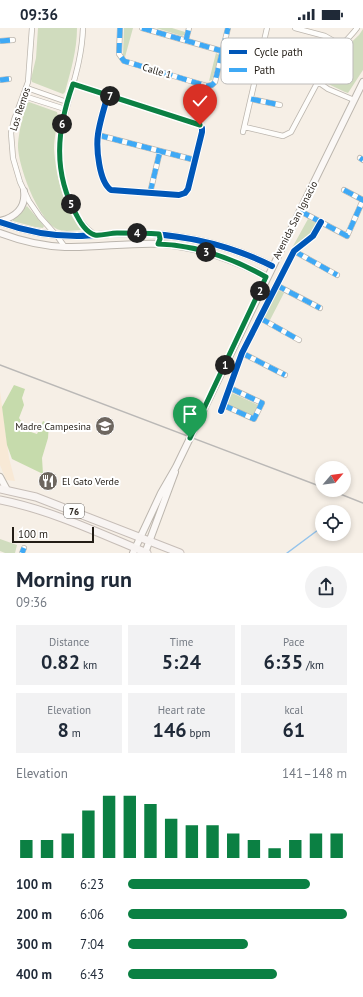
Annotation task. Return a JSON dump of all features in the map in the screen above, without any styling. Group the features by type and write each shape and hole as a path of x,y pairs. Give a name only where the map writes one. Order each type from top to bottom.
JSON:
{"main road":[{"name":"76","path":"3,489 36,497 180,553"},
{"name":"76","path":"0,500 32,508 62,518 134,551 146,553"}],"street":[{"name":"Los Remos","path":"32,28 27,88 14,120 11,139 14,166 24,191 40,217 58,236 65,247"},
{"path":"83,28 80,54 61,126 59,142 60,163 63,183 72,206 80,221 95,235"},
{"name":"Calle 1","path":"120,28 119,54 124,61 207,86 212,85 215,82 221,55"},
{"path":"142,28 151,29 221,51"},
{"path":"186,40 189,28"},
{"name":"Calle 1","path":"225,38 228,28"},
{"path":"265,38 267,28"},
{"path":"294,28 329,38"},
{"path":"350,38 357,28"},
{"path":"0,41 13,40"},
{"path":"0,80 9,79"},
{"name":"Avenida San Ignacio","path":"134,551 266,277 363,82"},
{"path":"73,84 108,95 200,125 202,132 188,188 184,193 179,195 111,190 107,188 100,165 98,135 108,95"},
{"path":"243,132 254,84"},
{"path":"245,127 283,136 291,132 317,84"},
{"path":"321,84 333,92 354,100"},
{"path":"27,88 67,102"},
{"path":"24,96 65,109"},
{"path":"251,99 280,105"},
{"path":"98,135 195,160"},
{"path":"150,193 160,151"},
{"path":"300,211 347,236 363,200 344,190"},
{"path":"0,221 11,217 19,210 23,203 24,191"},
{"path":"0,221 30,231 58,236 123,233 179,236 204,241 233,250 272,266"},
{"path":"221,411 242,353 276,285 294,251 313,236 321,222"},
{"path":"0,233 37,244 65,247 126,244 158,244 176,246 202,251 237,262 266,277"},
{"path":"158,244 160,239 159,234"},
{"path":"202,251 204,241"},
{"path":"294,251 337,275"},
{"path":"276,285 320,308"},
{"path":"260,318 299,340"},
{"path":"242,353 285,376"},
{"path":"223,405 254,419 262,403 230,388"},
{"name":"Avenida San Ignacio","path":"146,553 149,540 172,483 176,466"},
{"path":"0,478 3,489"},
{"path":"22,553 24,548"}],"shaded area":[{"path":"0,391 9,458 15,481 6,480 0,465"}],"green space":[{"path":"38,28 77,28 73,60 65,92 63,94 32,82 31,79 36,58"},
{"path":"124,28 133,28 125,57 123,55"},
{"path":"156,28 172,28 185,32 182,36"},
{"path":"363,29 363,70 348,93 328,84 353,84 353,41"},
{"path":"216,53 219,55 212,80 209,81"},
{"path":"29,102 57,112 58,116 54,149 59,181 70,212 81,230 62,231 52,225 44,217 37,205 25,178 21,165 18,144 26,104"},
{"path":"27,206 44,226 43,228 13,221 13,218"},
{"path":"308,219 316,223 316,225 311,234 292,248"},
{"path":"278,290 284,293 270,320 264,317"},
{"path":"14,385 25,389 22,398 24,405 19,418 28,431 37,434 43,421 49,424 48,438 42,458 43,474 12,459 7,445 2,407"},
{"path":"232,393 258,405 252,417 227,405"},
{"path":"0,539 17,545 15,553 5,553 0,551"}],"waterway":[{"path":"287,553 315,532"}],"railway":[{"path":"0,365 315,484"},
{"path":"348,497 363,503"}],"marked path":[{"path":"120,28 119,54 124,61 207,86 212,85 215,82 221,57"},
{"path":"142,28 221,51"},
{"path":"186,40 189,28"},
{"path":"226,38 228,28"},
{"path":"0,41 13,40"},
{"path":"0,80 9,79"},
{"path":"251,99 280,105"},
{"path":"98,135 195,160"},
{"path":"150,193 160,151"},
{"path":"344,190 363,200"},
{"path":"300,211 347,236 363,200"},
{"path":"294,251 337,275"},
{"path":"276,285 320,308"},
{"path":"260,318 299,340"},
{"path":"242,353 285,375"},
{"path":"223,405 254,419 262,403 230,388"},
{"path":"22,553 24,548"}],"cycle path":[{"path":"73,84 200,125 202,132 188,189 185,193 179,195 111,190 107,186 99,164 97,140 100,124 107,100 108,95"},
{"path":"0,222 47,234 67,236 118,233 168,235 221,246 255,258 272,266"},
{"path":"221,411 242,353 294,251 313,236 321,222"}],"place":[{"name":"Madre Campesina","path":"105,426"},
{"name":"El Gato Verde","path":"48,481"}],"route":[{"path":"190,438 266,277 237,262 214,254 189,248 158,244 160,242 159,234 114,233 95,235 90,232 80,221 66,193 61,173 59,142 63,118 73,84 200,125"}]}
